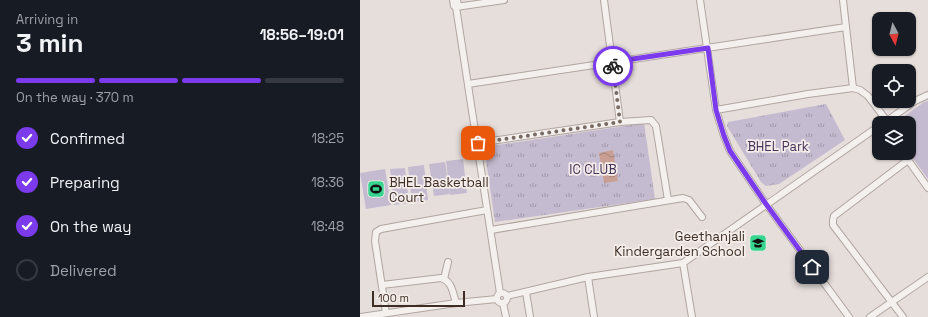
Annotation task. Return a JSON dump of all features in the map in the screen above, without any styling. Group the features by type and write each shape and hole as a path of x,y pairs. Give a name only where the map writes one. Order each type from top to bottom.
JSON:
{"street":[{"path":"453,0 456,8 478,143 491,230 499,301 503,303 506,317"},
{"path":"456,8 458,5 457,0"},
{"path":"456,8 504,0"},
{"path":"604,0 620,122"},
{"path":"700,0 716,110 730,151 766,204 849,317"},
{"path":"843,0 853,88"},
{"path":"468,84 846,27"},
{"path":"716,110 808,94 853,88 860,90 868,96 882,116"},
{"path":"894,116 916,100 928,95"},
{"path":"478,143 620,122 651,120 656,126 668,200"},
{"path":"361,317 499,296 504,293 507,296 588,277 683,263 872,131"},
{"path":"903,317 833,224 833,220 834,216 908,160 928,188"},
{"path":"491,230 683,198 686,199 702,217"},
{"path":"386,313 376,232 381,229 487,210"},
{"path":"444,279 448,262"},
{"path":"683,263 692,317"},
{"path":"588,277 594,317"},
{"path":"870,317 928,277"},
{"path":"382,285 437,278 444,279 450,284 456,303"},
{"path":"526,292 530,317"},
{"path":"503,303 507,300 507,296"}],"green space":[{"path":"928,101 928,179 914,160 916,160 916,116 905,116 924,102"},
{"name":"BHEL Park","path":"826,104 845,140 779,184 766,186 761,182 727,126 728,122"},
{"name":"IC CLUB","path":"644,123 655,199 495,222 484,147"},
{"path":"463,159 467,193 450,195 446,161"},
{"path":"445,162 450,194 434,196 429,164"},
{"path":"424,165 428,200 412,202 408,167"},
{"path":"405,168 409,203 394,205 390,169"},
{"name":"BHEL Basketball Court","path":"385,169 391,205 366,209 360,173"}],"water":[{"path":"613,150 618,181 604,183 599,153"}],"way so far":[{"path":"478,143 620,122 613,66"}],"place":[{"name":"BHEL Basketball Court","path":"376,189"},
{"name":"Geethanjali Kindergarden School","path":"758,243"}],"route":[{"path":"613,66 612,62 708,48 716,110 730,151 812,267"}]}
